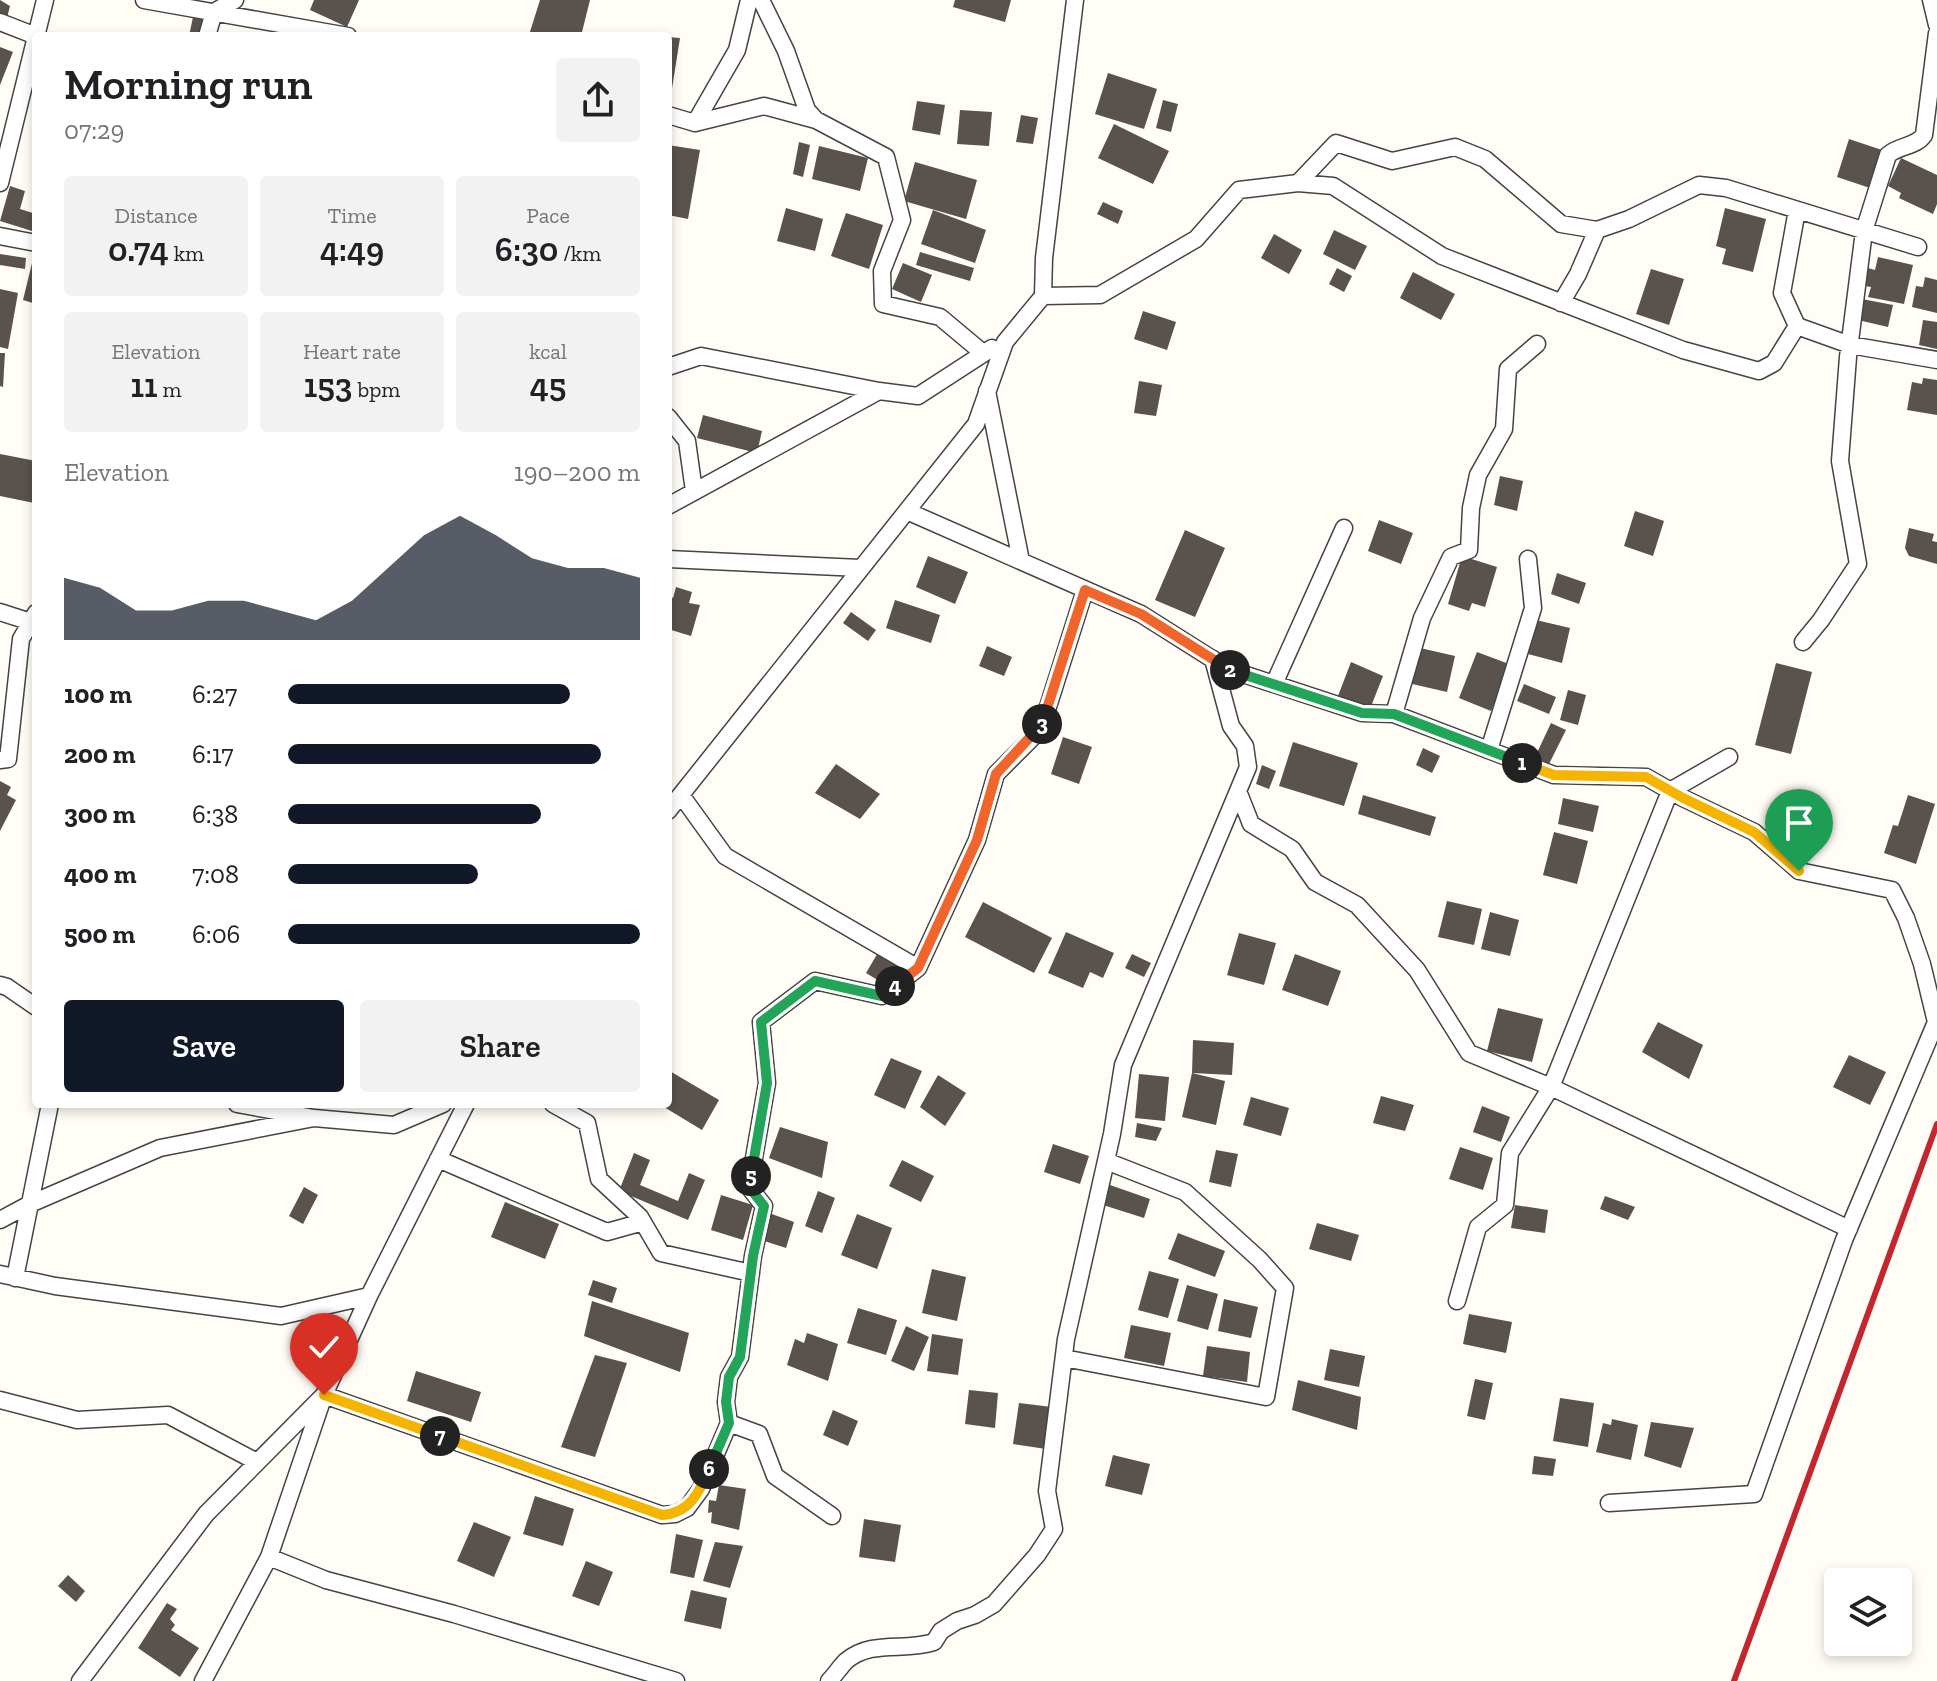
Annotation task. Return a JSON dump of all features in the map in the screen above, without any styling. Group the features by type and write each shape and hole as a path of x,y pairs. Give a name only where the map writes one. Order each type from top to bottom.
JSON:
{"street":[{"path":"37,32 45,0"},
{"path":"144,0 326,32"},
{"path":"208,32 214,12 235,0"},
{"path":"695,123 737,50 749,0"},
{"path":"761,0 786,51 807,110 816,120"},
{"path":"672,806 976,424 1005,342 1043,296 1044,258 1075,0"},
{"path":"1931,0 1937,25"},
{"path":"0,22 32,34"},
{"path":"1803,642 1858,564 1840,461 1864,231 1888,155 1895,149 1919,141 1924,135 1937,33"},
{"path":"0,183 32,52"},
{"path":"672,116 695,123 764,106 816,120 886,157 902,220 882,271 883,304 940,317 983,353"},
{"path":"1298,183 1336,143 1392,161 1455,147 1485,159 1561,224 1597,230 1629,219 1699,185 1726,188 1918,247"},
{"path":"1043,296 1100,295 1196,239 1239,190 1298,183 1333,186 1442,256 1683,350 1759,371 1774,363 1797,326"},
{"path":"1797,210 1782,293 1797,326 1850,345 1937,360"},
{"path":"1561,303 1578,274 1597,230"},
{"path":"0,236 32,242"},
{"path":"672,366 701,356 918,396 1005,342"},
{"path":"1394,714 1422,618 1451,557 1469,550 1471,508 1478,475 1504,429 1508,369 1537,344"},
{"path":"987,390 1021,561"},
{"path":"672,504 879,391"},
{"path":"672,422 687,441 694,491"},
{"path":"909,512 1141,614 1228,669 1362,713 1394,714 1554,775 1646,777 1754,832 1799,871 1892,890 1906,918 1922,964 1935,1029 1849,1229 1754,1494 1609,1503"},
{"path":"1274,684 1344,528"},
{"path":"672,559 860,568"},
{"path":"1489,750 1533,608 1528,559"},
{"path":"324,1395 662,1515 675,1514 687,1508 701,1489 729,1423 726,1402 729,1377 740,1357 764,1206 749,1187 767,1083 761,1022 815,981 882,996 918,968 977,840 996,774 1041,729 1085,590"},
{"path":"0,612 32,618"},
{"path":"0,760 8,759 21,639 32,621"},
{"path":"829,1681 845,1662 861,1652 883,1645 912,1647 934,1642 941,1631 994,1604 1037,1555 1054,1529 1047,1491 1064,1358 1123,1065 1248,767 1245,746 1231,726 1213,659"},
{"path":"1457,1301 1478,1227 1505,1205 1510,1153 1551,1087 1670,791 1729,757"},
{"path":"1238,791 1251,824 1292,849 1315,882 1357,905 1417,970 1469,1053 1551,1087 1849,1229"},
{"path":"681,795 725,856 918,968"},
{"path":"0,985 32,1004"},
{"path":"49,1108 30,1204 8,1276 55,1286 281,1316 369,1296"},
{"path":"259,1108 314,1118 394,1125 434,1108"},
{"path":"203,1681 269,1557 324,1395 369,1296 464,1108"},
{"path":"560,1108 587,1123 599,1179 643,1222 661,1253 751,1273"},
{"path":"0,1220 160,1148 314,1118"},
{"path":"438,1159 607,1232 643,1222"},
{"path":"1064,1358 1266,1397 1285,1288 1260,1260 1185,1192 1106,1161"},
{"path":"80,1681 206,1514 324,1395"},
{"path":"0,1400 77,1420 168,1415 257,1462"},
{"path":"729,1423 759,1434 775,1476 832,1516"},
{"path":"269,1557 326,1580 439,1610 676,1681"}],"building":[{"path":"0,0 10,6 7,18 0,14"},
{"path":"314,0 359,0 347,27 310,10"},
{"path":"540,0 590,0 582,32 530,32"},
{"path":"955,0 1011,0 1005,22 953,7"},
{"path":"193,17 208,20 205,32 190,32"},
{"path":"672,37 680,38 672,88"},
{"path":"0,47 13,52 0,85"},
{"path":"1108,73 1157,89 1144,129 1095,114"},
{"path":"1163,100 1178,104 1171,132 1156,128"},
{"path":"917,101 945,105 940,135 912,130"},
{"path":"960,110 992,112 989,146 957,144"},
{"path":"1021,115 1038,118 1033,144 1016,142"},
{"path":"1114,124 1169,151 1153,184 1098,158"},
{"path":"1849,139 1882,150 1870,188 1837,177"},
{"path":"799,142 810,145 803,177 793,174"},
{"path":"672,146 700,150 688,219 672,216"},
{"path":"819,146 868,158 860,191 812,179"},
{"path":"1901,158 1937,175 1937,204 1933,214 1899,198 1901,193 1888,186"},
{"path":"915,162 977,180 966,219 904,201"},
{"path":"10,186 25,191 20,209 32,213 32,231 0,221"},
{"path":"1103,202 1123,211 1118,224 1097,214"},
{"path":"786,208 823,219 815,251 777,241"},
{"path":"1725,208 1766,219 1753,272 1722,264 1726,249 1716,246"},
{"path":"933,210 986,230 975,263 921,244"},
{"path":"846,213 883,225 869,269 831,256"},
{"path":"1334,230 1367,246 1355,270 1323,254"},
{"path":"1274,234 1302,250 1289,274 1261,258"},
{"path":"920,252 974,268 970,281 916,265"},
{"path":"0,254 26,258 25,269 0,265"},
{"path":"1878,257 1913,265 1904,304 1868,297 1871,287 1864,286 1868,268 1875,270"},
{"path":"32,263 32,303 23,300"},
{"path":"903,263 932,275 921,302 892,289"},
{"path":"1337,268 1352,276 1344,292 1329,284"},
{"path":"1651,269 1684,279 1669,325 1636,314"},
{"path":"1413,272 1455,294 1441,320 1400,298"},
{"path":"1925,277 1937,280 1937,313 1912,307 1916,286 1923,287"},
{"path":"0,289 18,293 8,349 0,347"},
{"path":"1862,299 1893,305 1888,327 1858,320"},
{"path":"1143,311 1176,322 1167,350 1134,339"},
{"path":"1923,320 1937,322 1937,349 1919,345"},
{"path":"0,353 5,353 3,387 0,386"},
{"path":"1923,378 1937,380 1937,415 1907,410 1912,382 1922,384"},
{"path":"1139,381 1162,385 1156,416 1134,413"},
{"path":"703,415 762,431 757,453 697,438"},
{"path":"0,454 32,460 32,503 0,496"},
{"path":"1500,476 1523,481 1517,511 1494,505"},
{"path":"1635,511 1664,521 1653,556 1624,546"},
{"path":"1379,520 1413,533 1401,564 1368,551"},
{"path":"1909,528 1934,534 1932,541 1937,542 1937,564 1909,556 1905,548"},
{"path":"1185,530 1225,548 1195,617 1155,600"},
{"path":"928,556 968,572 955,604 916,587"},
{"path":"1462,556 1497,567 1485,607 1472,603 1469,611 1448,604"},
{"path":"1557,573 1586,583 1579,604 1551,594"},
{"path":"676,587 692,592 689,603 700,605 691,636 672,630"},
{"path":"895,600 940,615 931,643 886,628"},
{"path":"851,612 876,630 868,641 843,623"},
{"path":"1536,620 1570,628 1562,663 1528,654"},
{"path":"987,646 1012,657 1004,676 979,666"},
{"path":"1416,647 1455,656 1447,692 1408,683"},
{"path":"1477,652 1509,664 1491,711 1459,698"},
{"path":"1351,662 1383,676 1370,709 1338,696"},
{"path":"1776,663 1812,672 1791,754 1755,745"},
{"path":"1524,684 1556,697 1549,714 1517,701"},
{"path":"1568,690 1586,695 1578,725 1560,720"},
{"path":"1551,723 1566,730 1549,764 1535,757"},
{"path":"1063,737 1092,747 1079,784 1051,774"},
{"path":"1293,742 1358,763 1344,806 1279,786"},
{"path":"1423,748 1440,756 1432,773 1416,765"},
{"path":"836,764 880,794 860,819 815,793"},
{"path":"1262,765 1276,771 1269,789 1256,784"},
{"path":"0,781 11,787 7,795 16,800 0,831"},
{"path":"1363,795 1436,817 1430,836 1358,814"},
{"path":"1908,795 1935,804 1916,864 1884,853 1893,825 1898,826"},
{"path":"1563,798 1599,806 1593,832 1558,824"},
{"path":"1554,832 1588,841 1577,884 1543,875"},
{"path":"1447,901 1482,909 1474,945 1438,937"},
{"path":"983,902 1052,938 1034,973 965,937"},
{"path":"1490,912 1519,920 1510,956 1481,949"},
{"path":"1066,932 1114,953 1103,978 1090,972 1083,988 1048,973"},
{"path":"1239,933 1276,943 1264,985 1227,975"},
{"path":"879,951 902,965 889,987 866,973"},
{"path":"1132,954 1151,963 1144,977 1125,968"},
{"path":"1295,954 1341,971 1328,1006 1282,990"},
{"path":"1498,1008 1543,1019 1532,1062 1487,1051"},
{"path":"1658,1022 1703,1045 1689,1079 1642,1052"},
{"path":"1193,1040 1234,1043 1232,1075 1192,1073"},
{"path":"1849,1055 1886,1072 1870,1105 1833,1087"},
{"path":"891,1058 922,1071 905,1109 874,1095"},
{"path":"672,1072 719,1100 702,1130 666,1108 672,1108"},
{"path":"1192,1073 1225,1081 1216,1125 1182,1117"},
{"path":"1139,1074 1169,1077 1165,1121 1135,1118"},
{"path":"938,1075 966,1093 945,1126 920,1107"},
{"path":"1381,1096 1414,1105 1405,1131 1373,1123"},
{"path":"1251,1097 1289,1108 1281,1136 1243,1125"},
{"path":"1482,1106 1510,1117 1501,1142 1473,1132"},
{"path":"1137,1123 1162,1128 1156,1141 1135,1137"},
{"path":"780,1127 828,1142 822,1178 769,1158"},
{"path":"1053,1144 1089,1156 1080,1184 1044,1172"},
{"path":"1460,1147 1493,1158 1483,1190 1449,1179"},
{"path":"1216,1150 1238,1154 1231,1187 1209,1182"},
{"path":"634,1153 650,1160 640,1185 678,1201 689,1173 705,1180 688,1220 619,1191"},
{"path":"902,1160 934,1176 921,1202 889,1186"},
{"path":"1110,1185 1150,1199 1144,1218 1103,1205"},
{"path":"304,1187 318,1195 303,1224 289,1216"},
{"path":"818,1191 835,1198 822,1233 805,1226"},
{"path":"721,1195 753,1205 743,1240 711,1230"},
{"path":"1605,1196 1635,1207 1628,1220 1600,1209"},
{"path":"505,1202 559,1224 545,1259 491,1237"},
{"path":"1515,1205 1548,1210 1545,1233 1511,1228"},
{"path":"769,1213 794,1222 786,1248 758,1239"},
{"path":"857,1214 892,1228 877,1269 841,1255"},
{"path":"1317,1223 1359,1235 1351,1261 1309,1249"},
{"path":"1178,1233 1225,1251 1215,1277 1168,1259"},
{"path":"932,1269 966,1277 957,1321 922,1313"},
{"path":"1149,1271 1179,1279 1168,1318 1138,1310"},
{"path":"593,1280 617,1288 612,1303 588,1295"},
{"path":"1187,1285 1218,1294 1208,1330 1177,1321"},
{"path":"1224,1299 1258,1307 1251,1338 1218,1331"},
{"path":"592,1301 689,1333 680,1372 584,1336"},
{"path":"858,1308 897,1320 886,1355 847,1343"},
{"path":"1469,1314 1512,1322 1506,1353 1463,1344"},
{"path":"1131,1325 1171,1333 1164,1366 1124,1358"},
{"path":"906,1326 929,1337 914,1371 891,1361"},
{"path":"807,1333 838,1344 828,1381 787,1365 795,1339 804,1343"},
{"path":"932,1334 963,1339 958,1375 927,1371"},
{"path":"1207,1346 1250,1352 1247,1382 1203,1376"},
{"path":"1330,1349 1365,1356 1359,1387 1324,1380"},
{"path":"595,1355 627,1363 595,1457 561,1447"},
{"path":"416,1371 481,1392 471,1422 407,1401"},
{"path":"1475,1379 1493,1383 1485,1420 1467,1416"},
{"path":"1298,1380 1361,1397 1357,1430 1292,1410"},
{"path":"969,1390 998,1393 995,1428 965,1424"},
{"path":"1560,1398 1594,1403 1588,1447 1553,1441"},
{"path":"1019,1403 1052,1407 1046,1449 1013,1444"},
{"path":"833,1410 858,1421 848,1446 823,1435"},
{"path":"1612,1419 1638,1425 1631,1460 1596,1452 1603,1423 1611,1425"},
{"path":"1651,1422 1694,1428 1681,1468 1644,1456"},
{"path":"1113,1455 1150,1464 1142,1495 1105,1486"},
{"path":"1534,1456 1556,1459 1553,1476 1532,1474"},
{"path":"719,1485 746,1489 739,1530 711,1523 709,1500 716,1501"},
{"path":"535,1496 574,1509 563,1546 523,1534"},
{"path":"864,1519 901,1525 895,1562 859,1557"},
{"path":"474,1522 511,1537 494,1577 457,1561"},
{"path":"676,1534 703,1540 694,1578 670,1573"},
{"path":"715,1542 743,1546 730,1588 703,1581"},
{"path":"586,1561 613,1572 599,1606 572,1596"},
{"path":"68,1575 85,1591 76,1602 58,1586"},
{"path":"691,1590 727,1598 721,1629 684,1621"},
{"path":"167,1603 177,1609 170,1619 175,1625 171,1630 199,1648 180,1677 138,1648"}],"railway":[{"path":"1734,1681 1937,1124"}],"route":[{"path":"324,1395 662,1515 675,1514 687,1508 701,1489 729,1423 726,1402 729,1377 740,1357 753,1256 764,1206 749,1187 767,1083 761,1022 815,981 882,996 918,968 977,840 996,774 1041,729 1085,590 1141,614 1228,669 1362,713 1394,714 1554,775 1646,777 1754,832 1799,871"}]}
